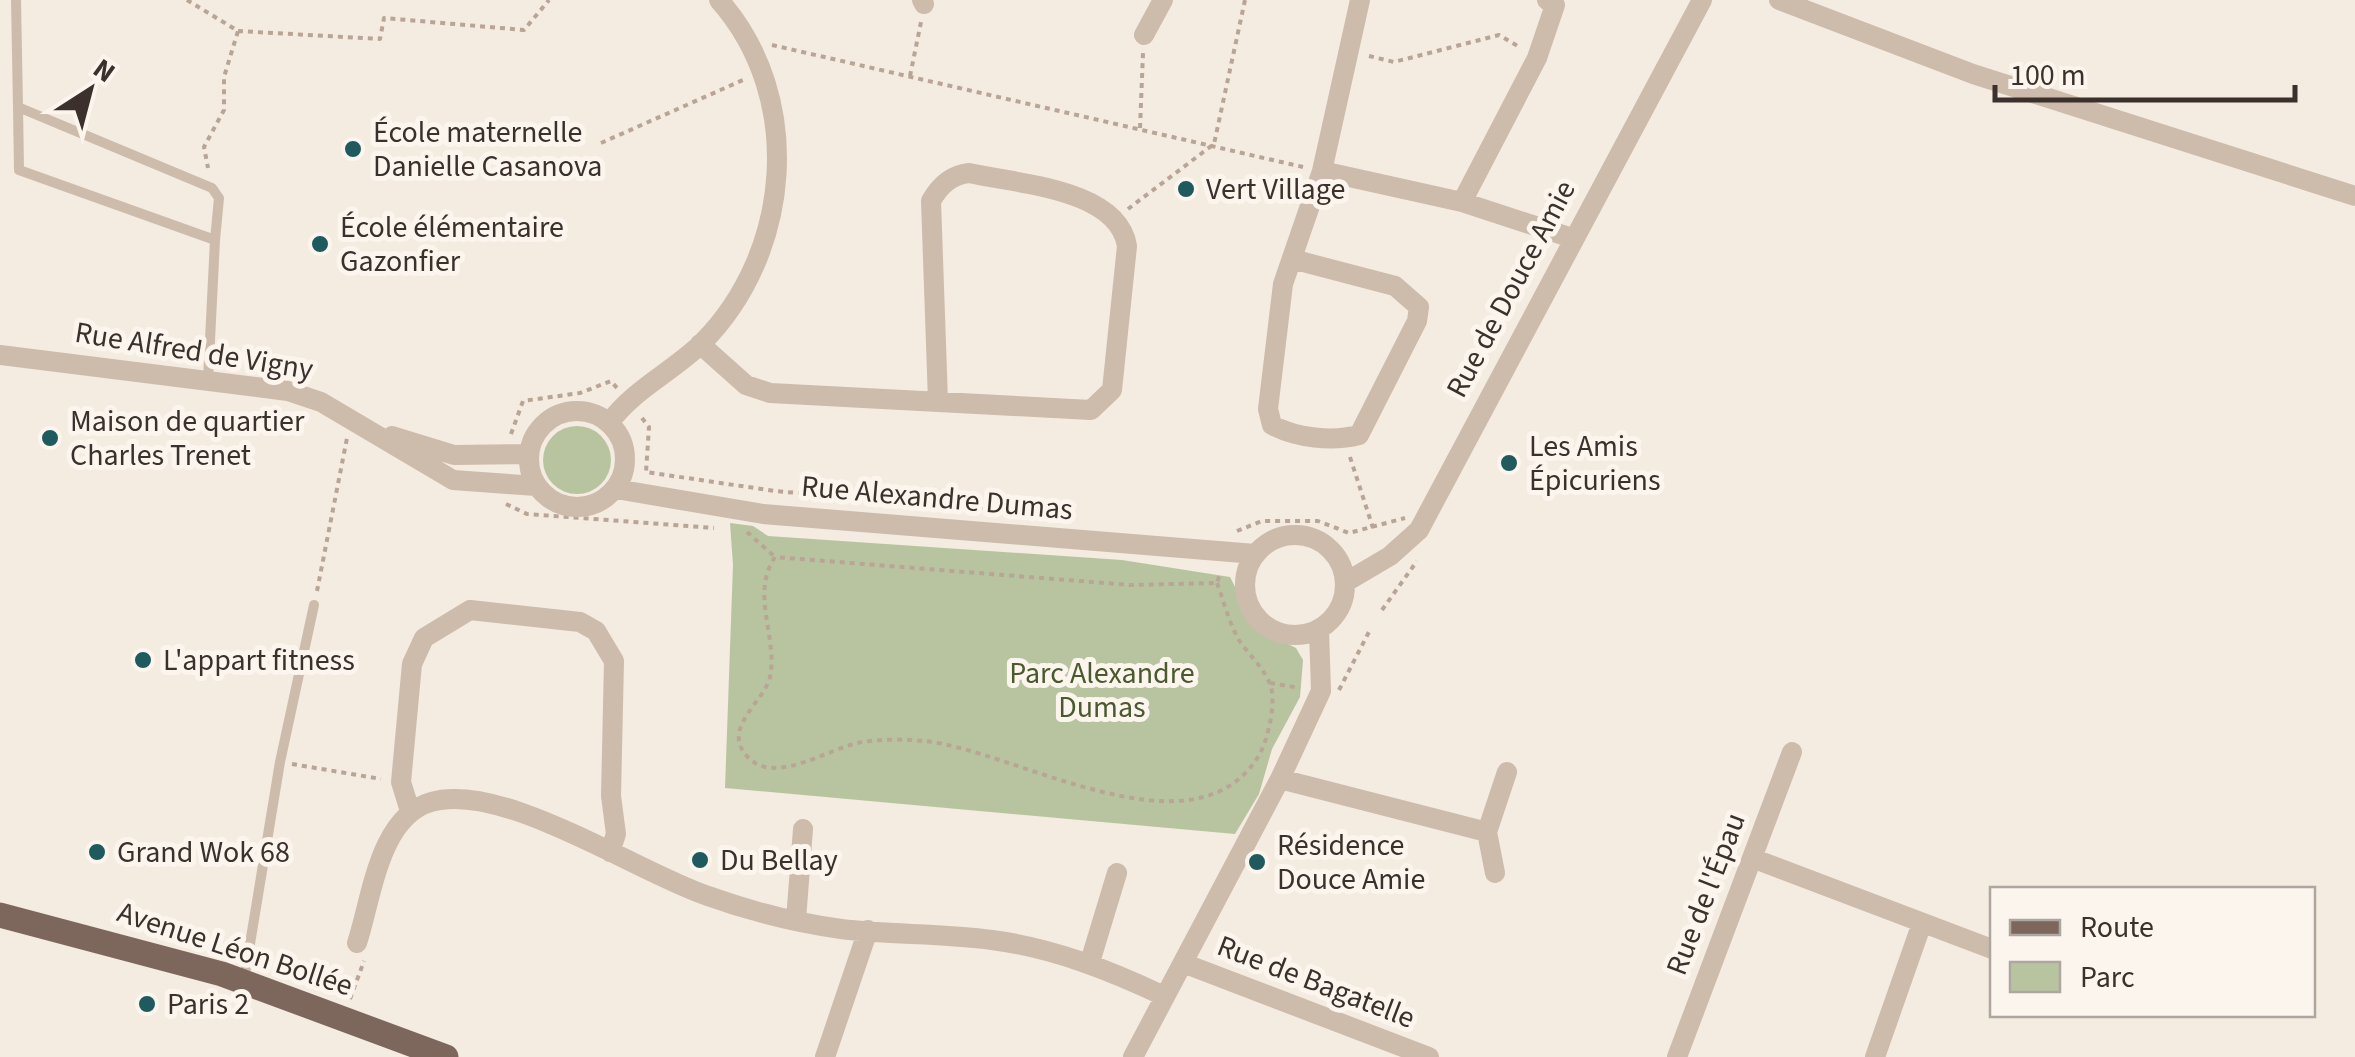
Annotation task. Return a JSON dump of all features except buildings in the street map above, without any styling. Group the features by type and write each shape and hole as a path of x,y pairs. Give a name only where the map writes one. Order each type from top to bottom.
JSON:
{"main road":[{"name":"Avenue Léon Bollée","path":"0,915 244,982 446,1057"}],"street":[{"path":"1144,35 1162,0"},
{"path":"1292,259 1395,286 1419,307 1417,321 1359,435 1344,439 1288,433 1272,425 1268,409 1283,284 1322,171 1360,0"},
{"path":"1462,202 1537,58 1555,5 1547,0"},
{"name":"Rue de Douce Amie","path":"1346,582 1390,556 1419,530 1702,0"},
{"path":"1779,0 1973,74 2355,196"},
{"path":"609,423 627,400 700,344 751,275 772,212 777,180 775,117 758,64 722,1"},
{"path":"1322,171 1462,202 1572,238"},
{"path":"700,344 746,386 770,392 1091,410 1104,401 1116,374 1127,246 1124,229 1115,218 1086,200 969,173 957,174 938,189 931,201 938,401"},
{"name":"Rue Alfred de Vigny","path":"0,355 288,391 362,425 453,480 488,486 536,486"},
{"path":"578,410 609,423 626,456 616,489 590,506 573,508 548,498 536,486 528,454 532,440 554,416 578,410"},
{"name":"Rue Alfred de Vigny","path":"362,425 454,455 528,454"},
{"name":"Rue Alexandre Dumas","path":"616,489 764,514 1255,554"},
{"path":"1301,534 1332,550 1346,582 1343,602 1319,630 1286,635 1256,618 1244,586 1255,554 1268,542 1301,534"},
{"path":"410,811 401,782 412,664 424,638 470,610 580,622 596,631 614,661 611,796 616,834 610,852"},
{"path":"1133,1057 1280,779 1321,691 1319,630"},
{"name":"Rue de l'Épau","path":"1676,1057 1792,752"},
{"path":"1495,873 1487,832 1507,772"},
{"path":"1280,779 1487,832"},
{"path":"357,943 394,826 410,811 434,801 472,802 566,830 706,896 796,920 995,940 1090,962 1164,996"},
{"path":"796,920 803,829"},
{"path":"1752,858 1990,948"},
{"path":"1090,962 1117,873"},
{"path":"1876,1057 1922,922"},
{"path":"825,1057 868,930"},
{"name":"Rue de Bagatelle","path":"1183,963 1429,1057"}],"lane":[{"path":"16,0 19,170 215,240"},
{"path":"18,107 212,188 218,198 208,380"},
{"path":"244,982 280,762 314,605"}],"path":[{"path":"187,0 238,31 380,40 384,18 524,30 549,0"},
{"path":"1115,218 1214,144 1245,0"},
{"path":"910,76 923,2"},
{"path":"212,188 204,148 224,110 224,78 238,31"},
{"path":"1349,52 1394,62 1499,34 1537,58"},
{"path":"1140,128 1144,35"},
{"path":"601,143 758,64 771,45 1322,171"},
{"path":"489,456 494,444 507,440 516,427 523,400 580,393 611,382 649,427 646,472 775,491 1064,516"},
{"path":"314,605 362,425"},
{"path":"1344,439 1373,528"},
{"path":"488,486 497,500 528,514 718,528"},
{"path":"1237,532 1262,521 1318,522 1349,533 1402,516 1431,540 1382,610"},
{"path":"732,528 744,530 775,558 1130,585 1216,584"},
{"path":"775,558 764,590 771,672 738,737 751,759 786,768 863,742 926,741 1101,790 1166,801 1203,800 1222,792 1243,777 1266,742 1270,683 1238,638 1216,584 1226,554"},
{"path":"280,762 401,782"},
{"path":"343,1017 368,950 357,943"}],"green space":[{"path":"577,426 601,436 611,460 601,484 577,494 553,484 543,460 553,436"},
{"name":"Parc Alexandre Dumas","path":"730,523 753,526 768,536 1122,560 1230,577 1256,628 1296,648 1303,660 1300,697 1272,749 1259,794 1235,834 725,788 733,565"}],"place":[{"name":"École maternelle Danielle Casanova","path":"353,149"},
{"name":"Vert Village","path":"1186,189"},
{"name":"École élémentaire Gazonfier","path":"320,244"},
{"name":"Maison de quartier Charles Trenet","path":"50,438"},
{"name":"Les Amis Épicuriens","path":"1509,463"},
{"name":"L'appart fitness","path":"143,660"},
{"name":"Grand Wok 68","path":"97,852"},
{"name":"Du Bellay","path":"700,860"},
{"name":"Résidence Douce Amie","path":"1257,862"},
{"name":"Paris 2","path":"147,1004"}]}
